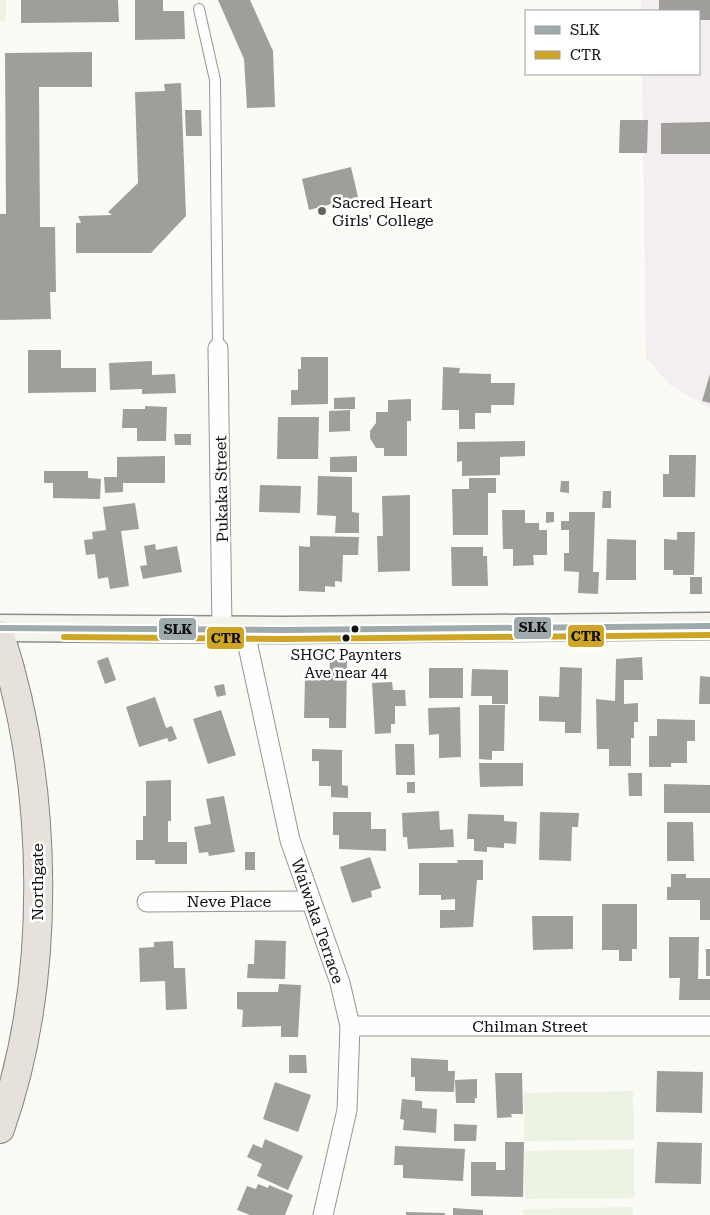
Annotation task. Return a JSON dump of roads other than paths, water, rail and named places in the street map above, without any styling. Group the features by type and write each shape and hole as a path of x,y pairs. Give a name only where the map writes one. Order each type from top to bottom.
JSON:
{"highway":[{"name":"Northgate","path":"0,635 13,678 32,779 37,834 38,892 36,948 29,1005 19,1060 0,1129"}],"street":[{"name":"Pukaka Street","path":"218,348 235,629"},
{"path":"0,628 235,629 710,626"},
{"name":"Waiwaka Terrace","path":"235,629 248,646 290,840 340,983 350,1026 348,1110 323,1215"},
{"name":"Neve Place","path":"147,902 310,901"},
{"name":"Chilman Street","path":"350,1026 710,1026"}],"lane":[{"path":"199,9 215,80 218,348"}],"place":[{"name":"Sacred Heart Girls' College","path":"322,211"},
{"name":"SHGC Paynters Ave near 44","path":"346,638"}]}
